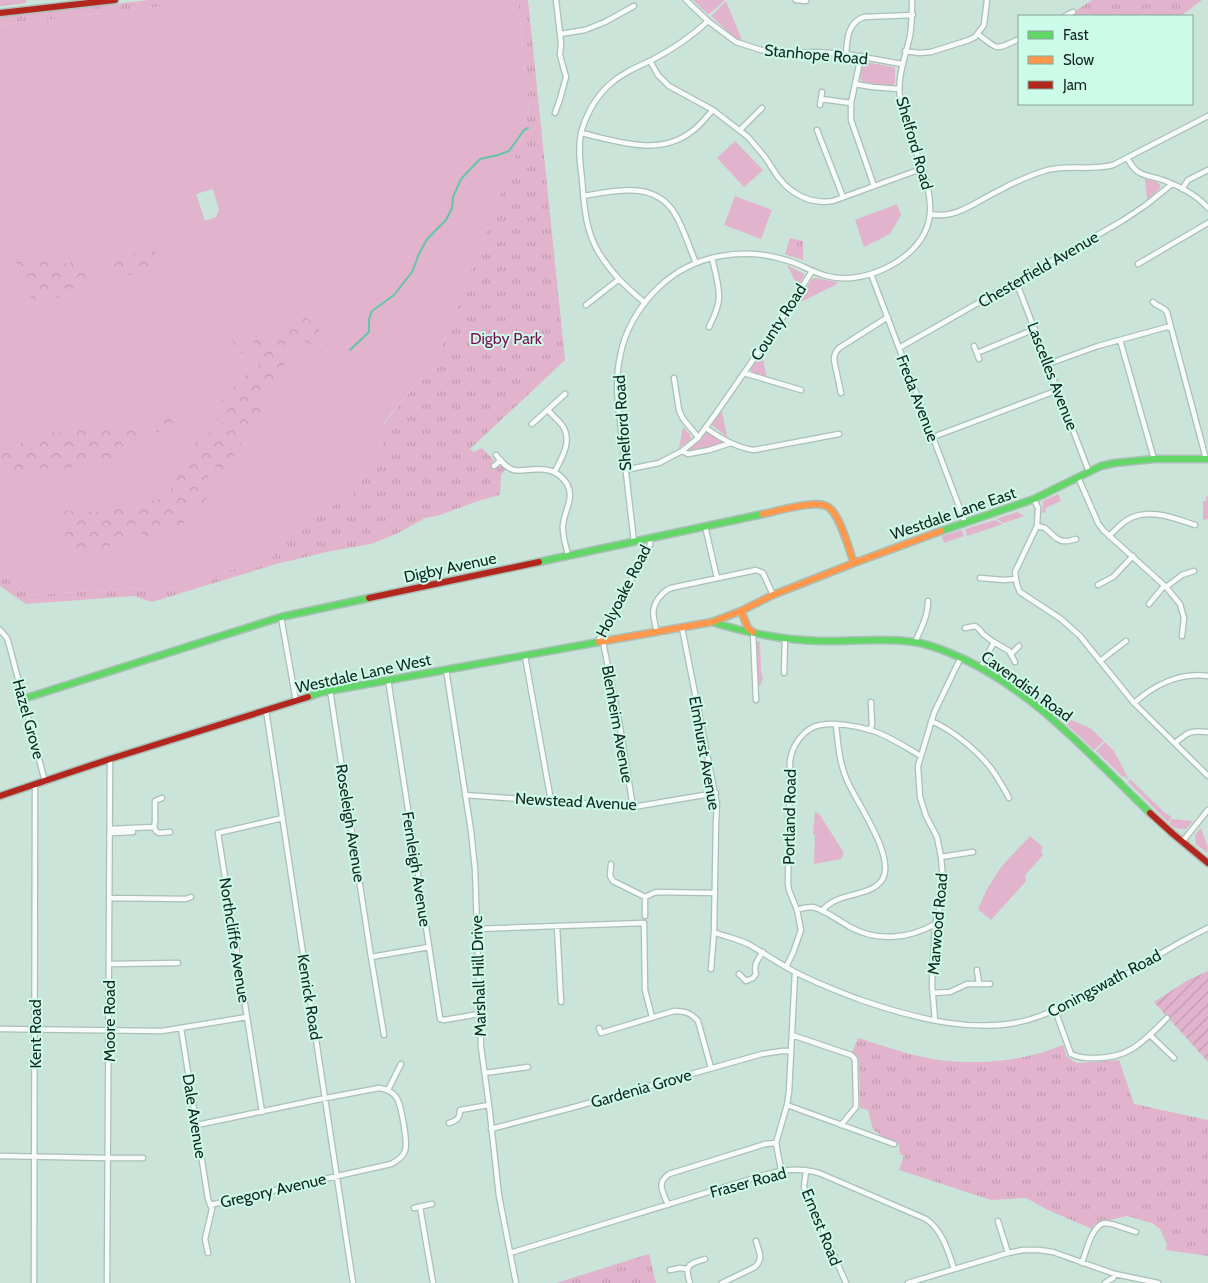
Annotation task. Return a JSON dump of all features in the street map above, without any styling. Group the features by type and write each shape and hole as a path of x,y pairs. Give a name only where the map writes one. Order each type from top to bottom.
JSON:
{"street":[{"path":"0,13 115,0"},
{"path":"555,113 566,77 560,55 560,34 556,0"},
{"name":"Stanhope Road","path":"686,0 736,42 761,50 789,53 846,54 902,64"},
{"path":"796,0 806,1"},
{"name":"Shelford Road","path":"634,542 618,390 618,371 620,356 634,319 651,295 672,276 696,263 725,255 744,253 758,254 788,261 827,277 859,277 871,274 899,261 915,248 924,234 928,226 930,214 929,191 901,107 899,89 902,64 910,36 912,0"},
{"path":"905,51 931,52 970,40 978,34 984,25 986,0"},
{"path":"560,34 585,30 605,22 634,6"},
{"path":"1067,15 1073,12"},
{"path":"846,54 849,30 860,18 912,15"},
{"path":"645,302 618,280 598,251 590,234 583,196 580,154 581,134 589,112 608,85 624,73 650,61 686,40 708,20"},
{"path":"978,34 999,48 1018,39"},
{"path":"861,56 851,102 851,120 874,186"},
{"path":"650,61 658,75 669,86 713,110 740,130 758,148 778,178 805,199 820,202 833,201 921,169"},
{"path":"855,84 899,89"},
{"path":"820,105 822,92"},
{"path":"821,99 851,102"},
{"path":"740,130 762,108"},
{"path":"581,134 635,145 655,146 679,139 692,132 713,110"},
{"path":"930,214 944,215 959,212 1017,181 1044,171 1066,167 1104,167 1113,165 1208,116"},
{"path":"817,130 843,197"},
{"path":"1127,158 1139,172 1182,189 1200,199 1208,208"},
{"path":"1182,189 1188,180 1208,170"},
{"name":"Chesterfield Avenue","path":"899,348 1122,221 1172,184"},
{"path":"583,196 628,190 642,190 657,196 673,211 696,263"},
{"path":"1138,264 1208,223"},
{"path":"709,327 719,297 712,258"},
{"name":"County Road","path":"626,470 659,463 698,438 789,308 812,271"},
{"name":"Freda Avenue","path":"871,274 965,522"},
{"path":"586,305 618,280"},
{"name":"Lascelles Avenue","path":"1016,281 1089,472"},
{"path":"1153,302 1164,307 1166,310 1207,459"},
{"path":"841,393 834,360 838,348 888,317"},
{"path":"1048,364 1098,346 1168,327 1171,328"},
{"path":"977,353 1035,329"},
{"path":"1120,340 1154,459"},
{"path":"974,346 979,359"},
{"name":"County Road","path":"744,373 801,390"},
{"path":"674,378 678,410 686,424 698,438"},
{"path":"832,385 838,383"},
{"path":"789,394 792,387"},
{"path":"933,437 1058,390"},
{"path":"532,424 565,394"},
{"path":"548,410 562,425 566,438 564,454 555,471"},
{"path":"706,428 731,443 745,449 754,450 839,434"},
{"path":"682,450 688,454 731,443"},
{"path":"496,455 515,470 544,469 555,471 566,482 570,500 564,515 563,528 568,555"},
{"name":"Westdale Lane East","path":"712,622 741,611 773,595 854,563 1034,499 1108,464 1154,459 1207,459"},
{"path":"494,466 501,460"},
{"path":"1078,477 1098,523 1103,530 1165,586 1180,604 1184,618 1182,636"},
{"path":"1034,499 1038,508 1037,526 1015,572 1020,592 1069,626 1080,636 1134,703 1208,776"},
{"name":"Digby Avenue","path":"23,700 281,617 809,504 820,503 831,509 854,563"},
{"path":"1110,536 1126,520 1138,515 1155,514 1168,516 1195,525"},
{"path":"705,526 717,578"},
{"path":"1037,526 1045,528 1062,541 1076,539"},
{"name":"Holyoake Road","path":"600,642 650,545 650,538"},
{"path":"1098,585 1113,577 1133,556"},
{"path":"657,632 653,608 664,592 671,588 759,571 763,573 773,595"},
{"path":"1149,604 1165,586 1182,574 1194,571"},
{"path":"980,578 1016,579"},
{"path":"915,642 926,618 928,601"},
{"path":"741,611 748,628 753,632 756,700"},
{"path":"281,617 296,700"},
{"name":"Westdale Lane West","path":"0,796 35,786 110,759 330,690 712,622"},
{"name":"Cavendish Road","path":"712,622 737,630 821,642 888,639 915,642 927,644 961,657 997,677 1028,699 1068,732 1152,815 1208,863"},
{"path":"965,628 975,626 982,634 1009,651 1015,662"},
{"name":"Elmhurst Avenue","path":"682,628 718,804 711,969"},
{"name":"Hazel Grove","path":"0,630 7,638 45,782"},
{"path":"784,673 785,638"},
{"path":"1100,662 1126,641"},
{"name":"Blenheim Avenue","path":"600,642 620,727 633,807"},
{"path":"981,667 994,642"},
{"path":"1011,654 1019,646"},
{"path":"525,656 551,801"},
{"name":"Marwood Road","path":"935,1020 932,985 935,924 941,903 943,879 941,857 936,837 920,797 918,772 931,721 961,657"},
{"name":"Marshall Hill Drive","path":"446,669 475,869 481,1047 499,1196 516,1283"},
{"path":"1134,703 1144,694 1162,683 1182,677 1208,676"},
{"name":"Fernleigh Avenue","path":"388,680 440,1019 444,1020 479,1014"},
{"name":"Roseleigh Avenue","path":"330,690 384,1035"},
{"path":"870,730 872,724 871,702"},
{"name":"Kenrick Road","path":"266,710 353,1283"},
{"path":"931,721 950,732 981,757 995,774 1009,798"},
{"name":"Portland Road","path":"786,967 800,934 801,926 788,884 791,755 795,745 809,729 820,725 855,726 882,734 921,756"},
{"path":"822,911 828,904 836,900 877,885 882,879 886,865 880,844 853,794 845,774 840,758 836,725"},
{"path":"1175,743 1190,731 1208,732"},
{"name":"Moore Road","path":"107,1283 110,759"},
{"name":"Kent Road","path":"34,1283 35,786"},
{"name":"Newstead Avenue","path":"465,795 633,807 716,793"},
{"path":"162,798 155,801 154,827 159,834 170,832"},
{"path":"1182,842 1208,810"},
{"name":"Northcliffe Avenue","path":"262,1112 218,833 283,818"},
{"path":"110,831 154,827"},
{"path":"110,831 133,832"},
{"name":"Marwood Road","path":"941,857 973,852"},
{"path":"611,864 610,876 613,881 645,898"},
{"path":"645,898 656,892 715,893"},
{"path":"110,898 186,900 191,897"},
{"path":"645,898 645,916"},
{"path":"797,910 811,907 852,928 880,937 910,935 923,931 935,924"},
{"path":"476,929 644,923 645,990 652,1017"},
{"path":"557,926 561,1002"},
{"name":"Coningswath Road","path":"714,932 741,941 821,985 871,1003 908,1015 935,1020 967,1025 998,1025 1027,1020 1088,995 1208,928"},
{"path":"371,957 429,947"},
{"path":"739,974 746,981 753,978 756,974 755,966 763,952"},
{"path":"109,964 178,963"},
{"path":"977,970 978,984"},
{"path":"780,1170 776,1143 789,1092 795,972"},
{"path":"933,993 950,992 967,984 990,984"},
{"path":"1055,1010 1071,1054 1079,1058 1110,1058 1126,1053 1138,1046 1167,1018"},
{"path":"599,1028 601,1033 674,1011 682,1011 693,1016 698,1021 711,1068"},
{"path":"0,1029 162,1030 247,1017"},
{"name":"Dale Avenue","path":"182,1028 212,1210 205,1239 208,1253"},
{"path":"792,1035 851,1055 855,1059 856,1107 841,1125"},
{"path":"1150,1035 1174,1058"},
{"name":"Gardenia Grove","path":"491,1129 762,1054 791,1051"},
{"path":"197,1125 379,1088 388,1090 401,1064"},
{"path":"485,1073 528,1067"},
{"name":"Gregory Avenue","path":"210,1205 396,1162 406,1150 406,1140 399,1100 388,1090"},
{"path":"449,1123 459,1118 460,1110 489,1105"},
{"path":"787,1105 894,1144"},
{"path":"668,1205 661,1190 661,1184 664,1177 669,1174 765,1144 776,1143"},
{"path":"0,1156 143,1158"},
{"name":"Fraser Road","path":"510,1253 780,1170 806,1170 819,1173 931,1222 948,1250 954,1269"},
{"name":"Ernest Road","path":"806,1170 804,1187 846,1283"},
{"path":"414,1208 432,1204"},
{"path":"420,1207 433,1283"},
{"path":"998,1221 1008,1253"},
{"path":"1082,1263 1094,1231 1099,1225 1106,1223 1136,1232"},
{"path":"722,1283 758,1264 761,1257 756,1241"},
{"path":"908,1283 922,1281 954,1269 1008,1253 1023,1250 1039,1250 1053,1252 1115,1274 1158,1283"},
{"path":"690,1283 687,1269 692,1263 705,1259"},
{"path":"670,1270 687,1269"},
{"path":"1105,1283 1113,1278 1115,1274"}],"green space":[{"path":"0,0 26,0 26,3 0,6"},
{"path":"149,0 215,0 0,25 0,17"},
{"path":"215,0 518,0 529,111 523,124 523,136 437,359 383,424 383,445 353,495 270,539 275,557 159,592 140,588 28,595 0,572 0,25","holes":["213,189 219,210 216,217 205,221 196,194"]},
{"name":"Digby Park","path":"518,0 528,0 565,360 470,449 474,452 482,448 494,460 491,465 493,469 499,466 505,470 501,475 500,495 440,515 425,518 398,533 371,544 276,564 152,602 133,596 26,604 0,586 0,572 28,595 140,588 159,592 274,557 270,539 353,495 383,445 383,425 437,359 523,136 523,124 529,111"},
{"path":"693,0 725,0 708,14"},
{"path":"1092,0 1202,0 1182,15 1076,15 1074,12"},
{"path":"726,1 742,40 734,37 711,16"},
{"path":"865,62 894,67 895,83 892,86 863,82 860,78"},
{"path":"735,141 763,170 744,187 717,158"},
{"path":"1145,179 1157,182 1160,185 1160,188 1147,200"},
{"path":"735,196 772,210 761,239 724,225"},
{"path":"897,204 901,215 890,234 864,247 855,220"},
{"path":"790,238 803,241 803,260 785,254"},
{"path":"148,247 165,258 161,264 156,263 153,267 149,268 144,265 128,276 110,277 110,260 123,254 133,254"},
{"path":"17,249 35,257 56,256 69,265 74,256 85,264 88,283 78,292 71,289 67,296 58,298 54,294 51,295 48,301 32,309 29,303 31,295 12,252"},
{"path":"787,265 804,274 798,287"},
{"path":"815,278 836,282 837,284 799,303 811,280"},
{"path":"301,312 324,335 328,344 326,354 305,341 298,341 289,348 286,363 262,405 266,410 259,427 253,428 249,439 243,440 226,472 215,467 196,495 206,499 211,505 203,513 191,508 188,521 152,541 139,532 118,544 105,547 66,550 63,547 66,529 61,522 50,515 52,510 95,512 166,498 187,461 187,455 194,448 196,438 201,438 225,421 223,417 208,425 205,418 254,366 270,361 272,354 265,358 250,353 253,349 254,339 269,338 291,321 294,321 289,314"},
{"path":"231,329 235,329 245,346 243,353 238,353 228,333"},
{"path":"762,353 767,379 751,372 751,369"},
{"path":"722,411 727,437 712,425"},
{"path":"167,417 173,419 172,423 161,432 156,432 156,425"},
{"path":"93,423 121,438 125,432 142,424 152,438 149,441 140,440 133,450 128,450 127,454 121,457 64,469 0,475 0,452 49,429 66,434 77,431 82,426 91,426"},
{"path":"683,427 691,439 679,448"},
{"path":"707,432 723,442 721,445 702,450 688,451"},
{"path":"1058,494 1061,501 1045,508 1046,512 1042,513 1043,501"},
{"path":"1206,495 1208,497 1208,519 1203,520 1203,501 1206,501"},
{"path":"1017,512 1024,516 1004,523 996,519"},
{"path":"995,520 1003,524 967,536 965,529"},
{"path":"962,530 964,536 944,543 942,536"},
{"path":"755,641 760,642 763,678 760,686 757,685"},
{"path":"1021,683 1064,717 1090,728 1104,741 1094,750 1048,707 1020,685"},
{"path":"1105,742 1114,751 1127,779 1096,751"},
{"path":"1130,779 1165,813 1172,817 1168,822 1128,782"},
{"path":"815,812 820,815 844,853 841,859 814,864 815,835 813,834"},
{"path":"1172,819 1193,821 1186,829 1179,829 1170,824"},
{"path":"1201,828 1208,848 1207,853 1196,844 1195,835"},
{"path":"1030,836 1043,847 1041,851 1043,855 1025,875 1026,881 991,920 978,909 986,891 1001,867"},
{"path":"1208,971 1208,1062 1154,1002 1188,980"},
{"path":"858,1038 918,1056 939,1060 986,1062 1034,1055 1063,1045 1067,1057 1077,1063 1119,1060 1134,1104 1208,1120 1208,1256 1166,1250 1167,1244 1160,1229 1152,1223 1127,1216 1097,1223 1092,1229 1026,1198 991,1200 899,1170 904,1156 900,1154 899,1145 873,1130 868,1110 860,1108 859,1061 858,1056 852,1052"},
{"path":"649,1254 656,1283 556,1283"}],"waterway":[{"path":"350,350 369,332 369,319 372,311 394,295 412,272 427,239 446,220 452,208 453,197 461,179 480,159 509,151 524,130 528,128"}],"traffic: fast":[{"path":"941,531 1034,499 1101,466 1154,459 1208,459"},
{"path":"539,562 763,514"},
{"path":"23,699 281,617 369,598"},
{"path":"712,622 752,633 806,640 914,642 950,653 1006,683 1032,702 1081,745 1150,813"},
{"path":"308,697 323,692 599,642"}],"traffic: slow":[{"path":"763,514 815,504 828,507 840,524 854,563"},
{"path":"599,642 712,622 741,611 773,595 941,531"},
{"path":"741,611 748,628 753,632"}],"traffic: jam":[{"path":"0,13 115,0"},
{"path":"369,598 539,562"},
{"path":"0,796 110,759 308,697"},
{"path":"1150,813 1208,863"}]}
